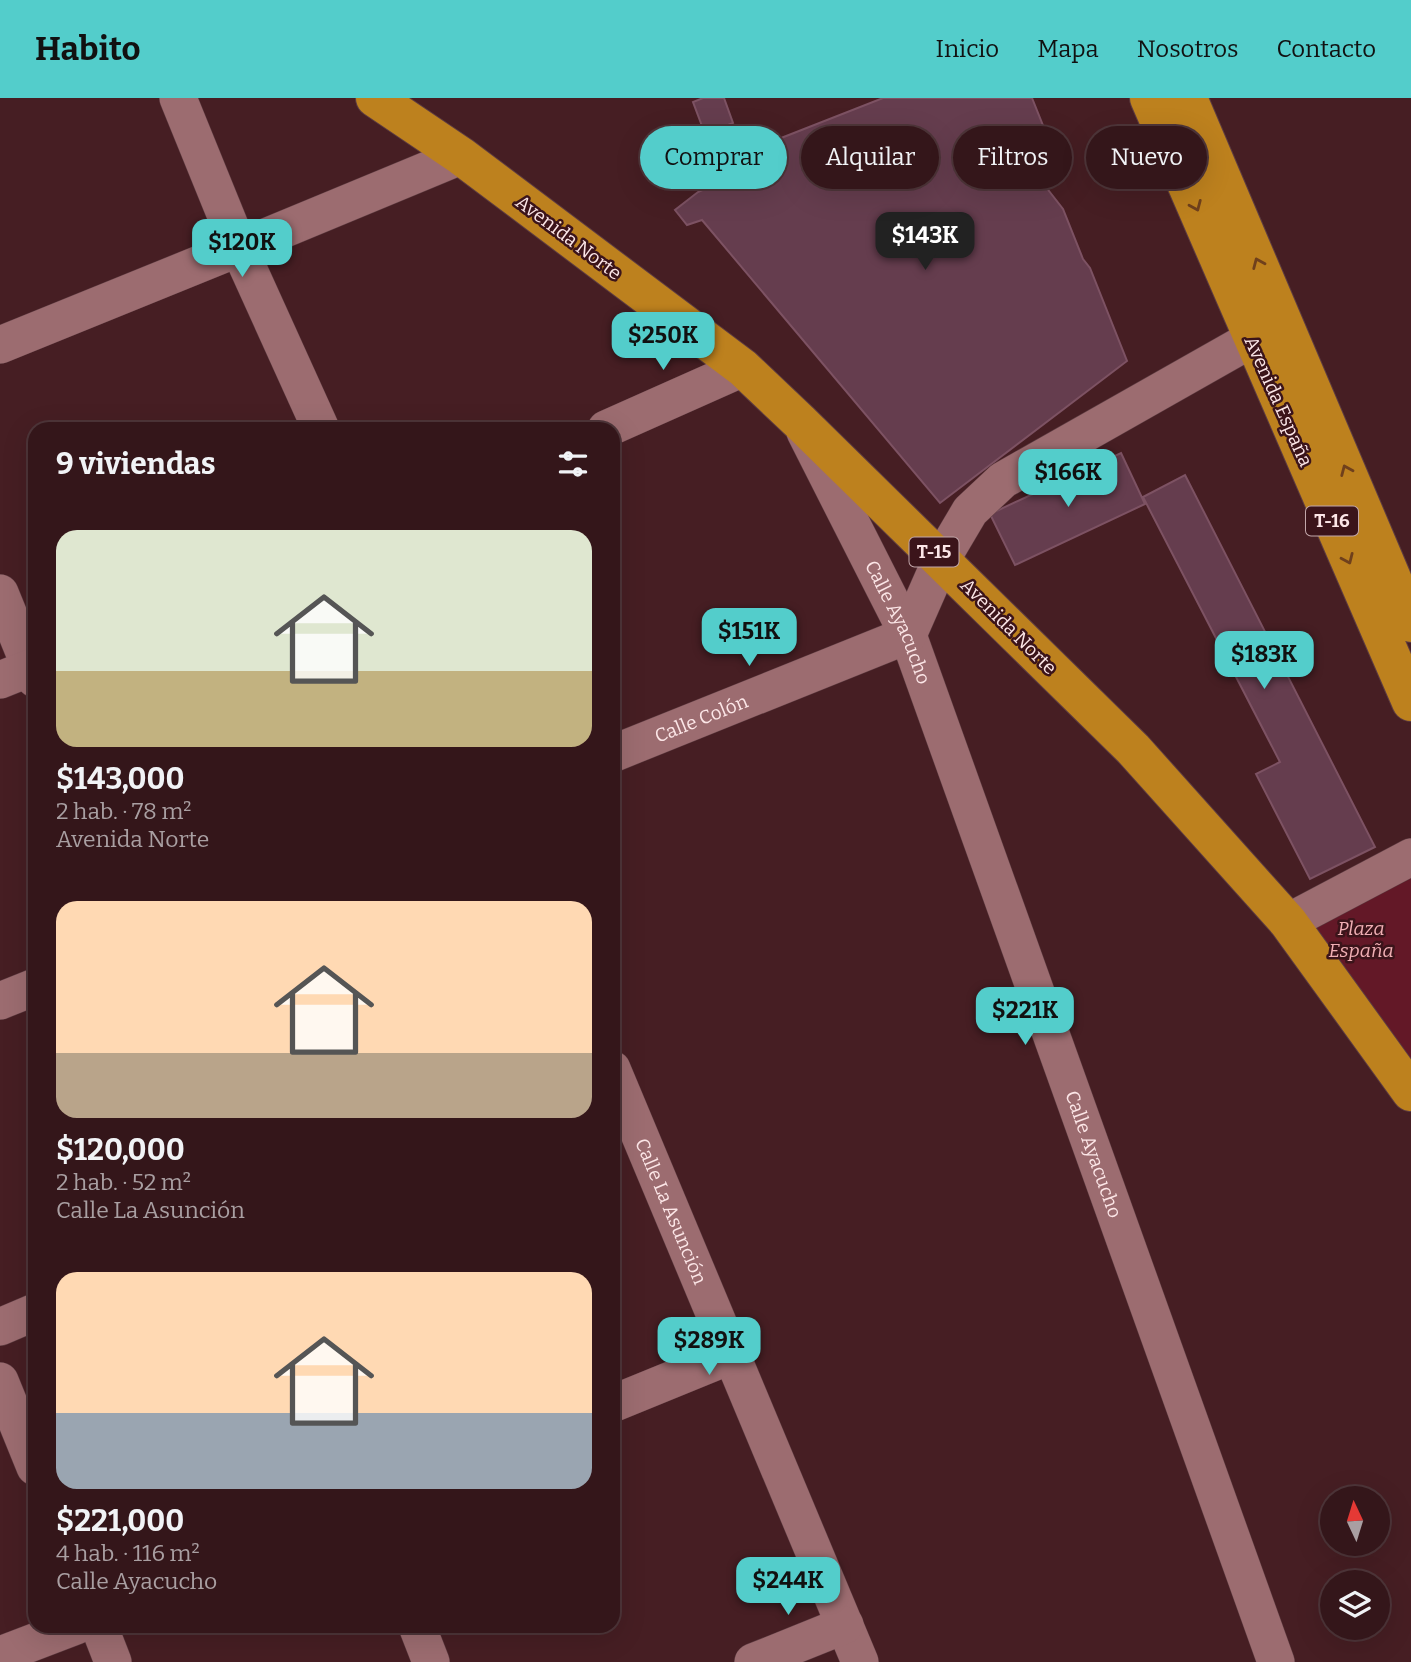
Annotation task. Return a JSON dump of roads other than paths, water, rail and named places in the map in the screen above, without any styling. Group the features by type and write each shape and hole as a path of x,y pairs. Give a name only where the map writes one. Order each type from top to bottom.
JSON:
{"highway":[{"name":"Avenida Norte","path":"374,98 461,156 743,368 800,422 1133,749 1288,922 1411,1092"},
{"name":"Avenida España","path":"1149,98 1269,332 1411,623"},
{"name":"Avenida España","path":"1188,98 1269,332 1411,702"}],"street":[{"path":"178,98 239,248 318,422"},
{"path":"0,345 461,156"},
{"path":"908,635 941,560 970,511 1003,480 1269,332"},
{"path":"620,423 743,368"},
{"name":"Calle Ayacucho","path":"800,422 908,635 1276,1662"},
{"path":"0,593 25,673"},
{"name":"Calle Colón","path":"620,751 908,635"},
{"path":"1288,922 1411,858"},
{"path":"0,1001 28,990"},
{"name":"Calle La Asunción","path":"620,1089 860,1662"},
{"path":"0,1326 28,1315"},
{"path":"620,1401 732,1355"},
{"path":"0,1381 28,1451"},
{"path":"753,1662 845,1625"},
{"path":"0,1655 58,1633"},
{"path":"102,1633 113,1662"},
{"path":"419,1633 431,1662"}],"park label":[{"name":"Plaza España","path":"1361,939"}]}
